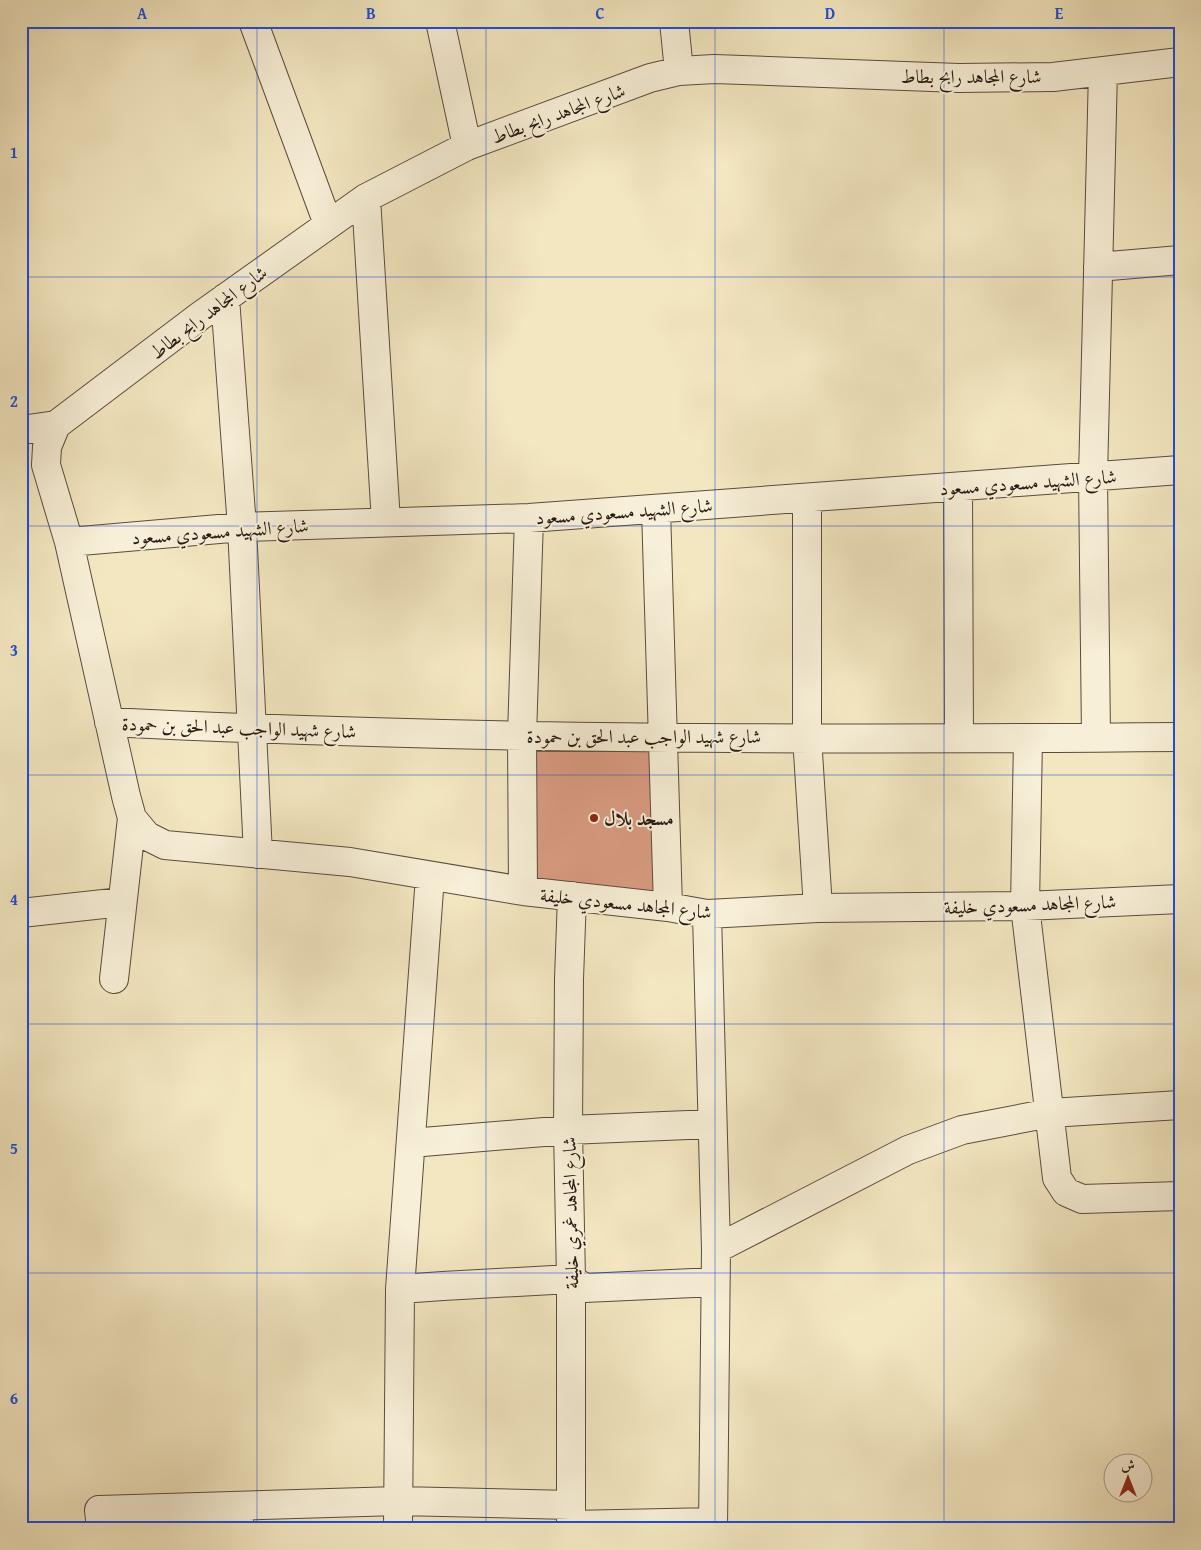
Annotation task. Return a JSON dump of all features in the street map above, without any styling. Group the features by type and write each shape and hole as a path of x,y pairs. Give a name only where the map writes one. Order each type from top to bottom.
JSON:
{"street":[{"path":"253,21 328,224"},
{"path":"440,21 467,146"},
{"path":"674,21 679,71"},
{"name":"شارع المجاهد رابح بطاط","path":"21,430 56,425 225,298 366,198 467,146 650,78 679,71 714,69 959,78 1053,76 1180,62"},
{"path":"1096,738 1093,477 1103,71"},
{"path":"366,198 386,522"},
{"path":"1098,267 1180,260"},
{"path":"225,298 242,527 258,854"},
{"path":"56,425 47,447 46,465 69,542 132,818 114,979"},
{"name":"شارع الشهيد مسعودي مسعود","path":"69,542 242,527 530,518 1180,470"},
{"path":"958,487 959,738"},
{"path":"807,498 807,737 818,908"},
{"path":"656,509 668,906"},
{"path":"523,892 522,736 530,518"},
{"name":"شارع شهيد الواجب عبد الحق بن حمودة","path":"109,722 252,729 522,736 1180,737"},
{"path":"1028,738 1025,906 1057,1178 1066,1192 1082,1199 1180,1196"},
{"name":"شارع المجاهد مسعودي خليفة","path":"132,818 147,836 165,845 350,862 523,892 668,906 707,914 818,908 1025,906 1180,899"},
{"path":"398,1529 400,1289 430,876"},
{"name":"شارع المجاهد غمري خليفة","path":"571,1520 571,1279 568,1130 569,979 572,896"},
{"path":"21,913 122,902"},
{"path":"101,1529 99,1510 239,1517 398,1501 571,1520 713,1525 716,1249 707,914"},
{"path":"716,1249 908,1150 962,1130 1050,1113 1180,1105"},
{"path":"411,1143 568,1130 712,1124"},
{"path":"400,1289 571,1279 585,1288 715,1282"}],"building":[{"name":"مسجد بلال","path":"533,751 653,751 655,891 536,886"}],"place":[{"name":"مسجد بلال","path":"594,818"}]}
